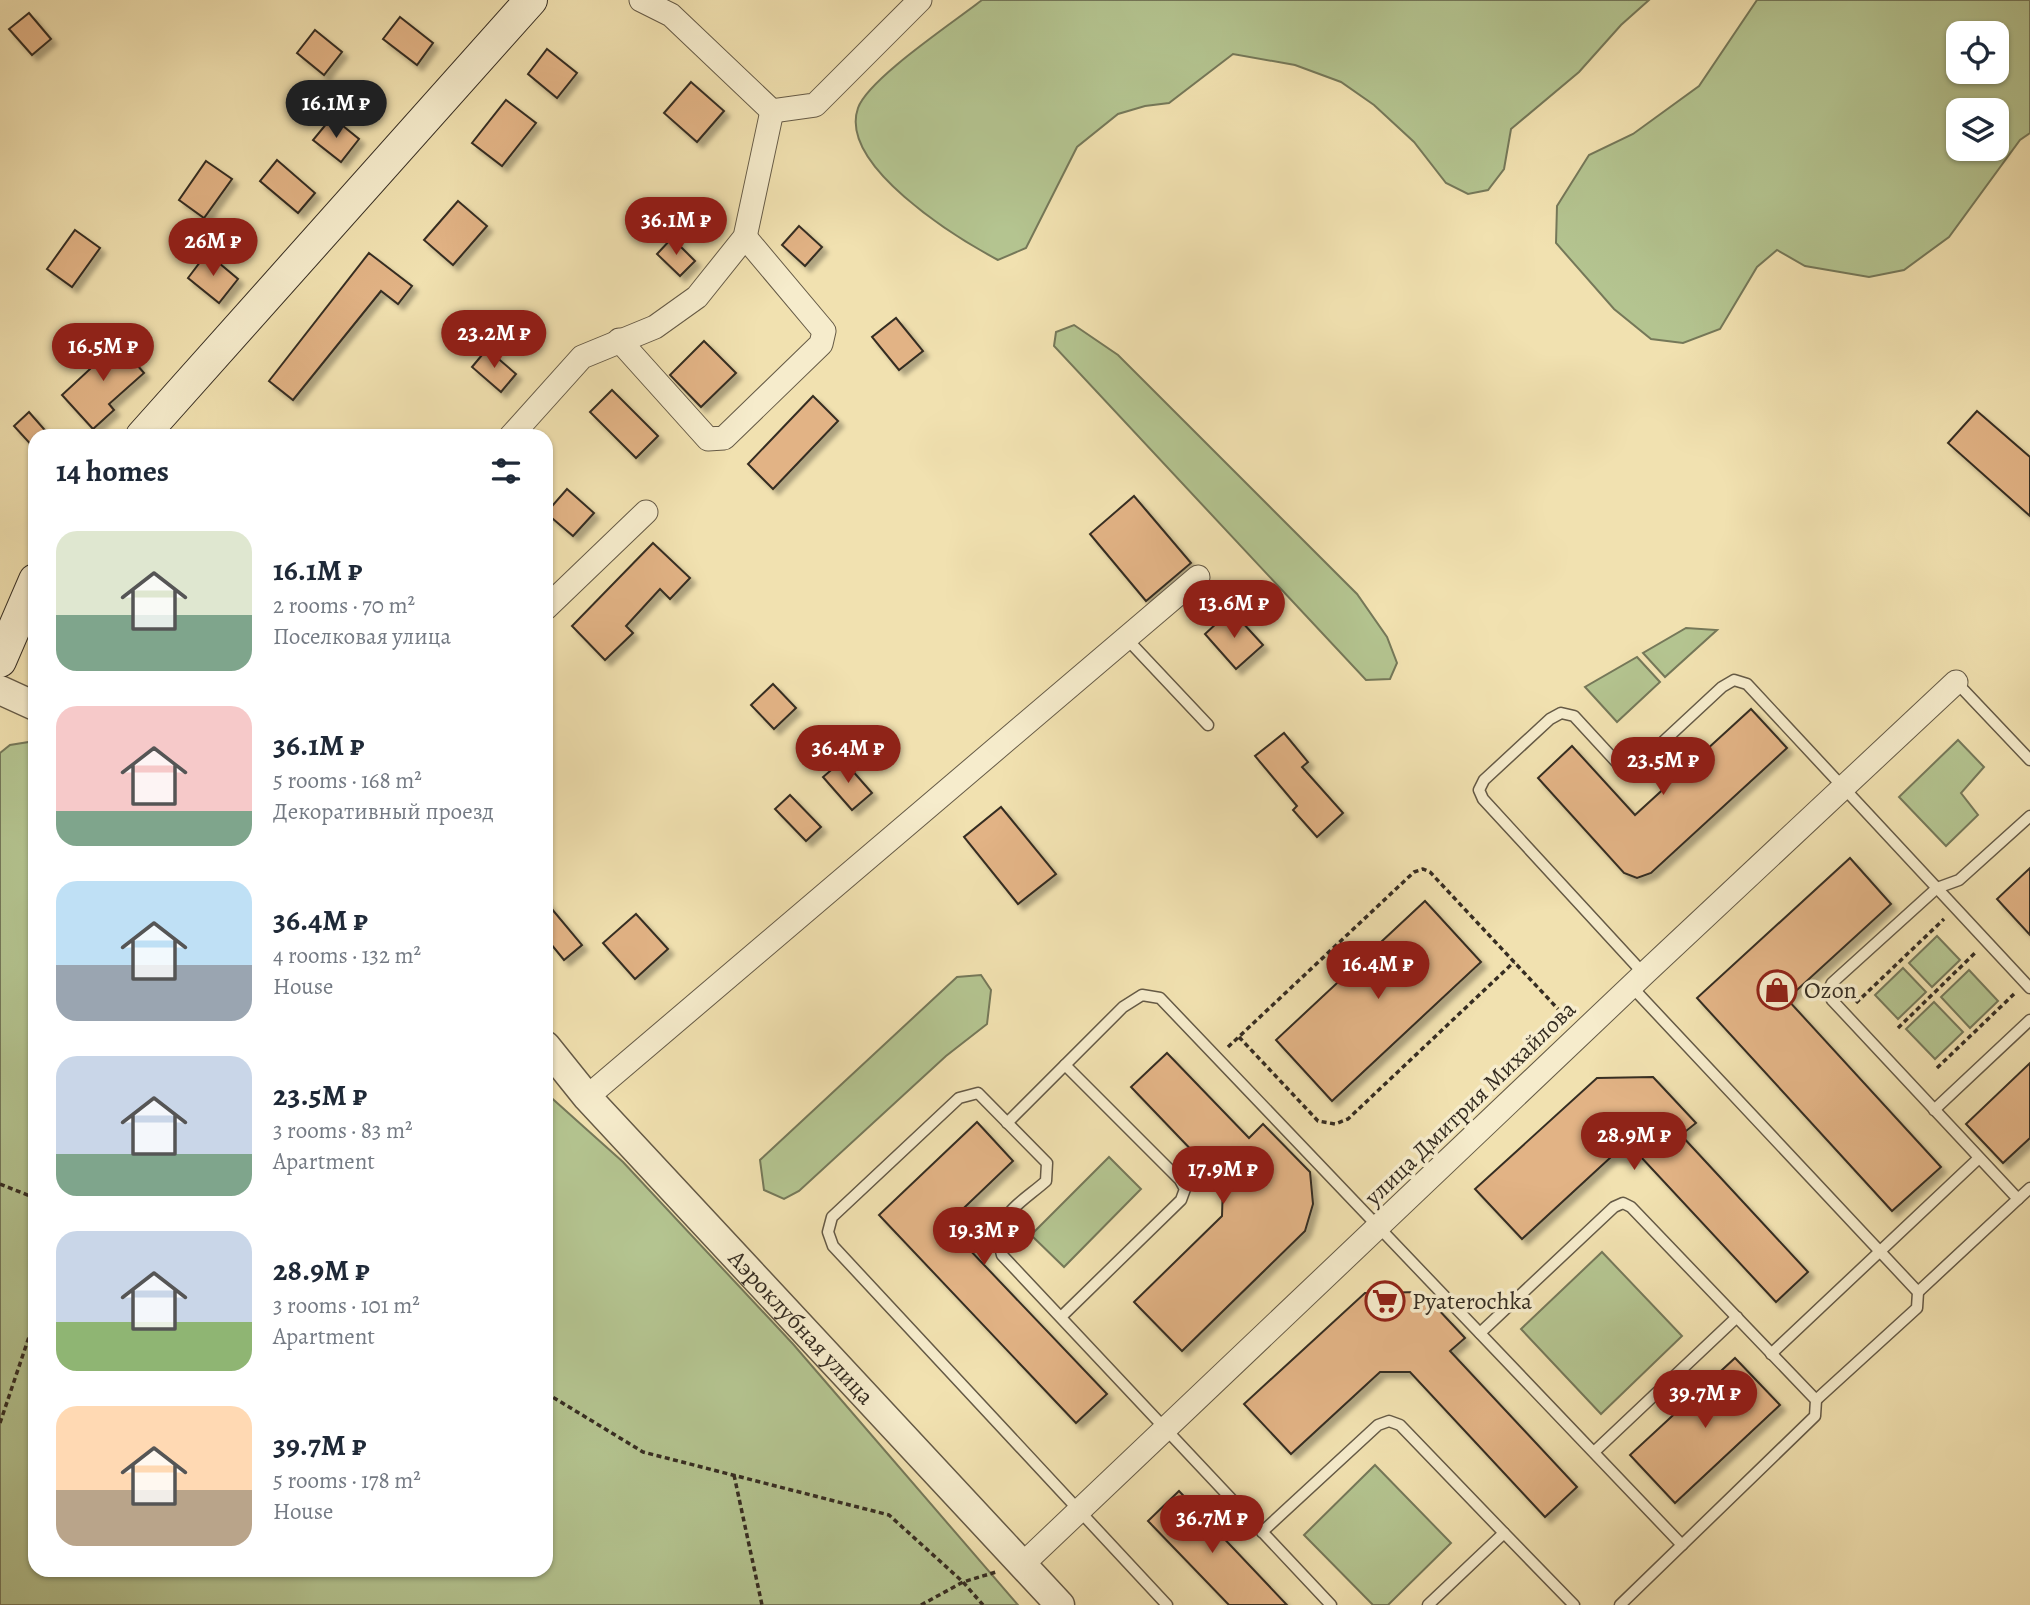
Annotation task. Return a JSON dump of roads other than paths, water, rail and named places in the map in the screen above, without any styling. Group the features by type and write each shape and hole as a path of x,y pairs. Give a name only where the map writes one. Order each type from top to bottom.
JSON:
{"main road":[{"path":"148,429 531,0"},
{"path":"0,661 28,596"}],"street":[{"path":"641,0 671,15 772,111"},
{"path":"772,111 814,105 920,0"},
{"path":"517,429 582,357 655,327 697,297 745,237 772,111"},
{"path":"619,340 708,439 724,438 821,344 824,331 745,237"},
{"path":"553,601 646,512"},
{"path":"587,1097 1198,577"},
{"name":"улица Дмитрия Михайлова","path":"1023,1564 1842,786 1956,682"},
{"path":"0,690 28,703"},
{"name":"Аэроклубная улица","path":"553,1055 587,1097 1060,1605"}],"lane":[{"path":"1126,638 1208,725"},
{"path":"1620,1605 1815,1416 1816,1400 1917,1308 1917,1292 1637,980 1482,799 1479,790 1484,780 1550,719 1561,713 1574,716 1619,766 1629,769 1637,766 1722,687 1734,680 1747,684 2028,985"},
{"path":"1956,682 2030,760"},
{"path":"2018,1199 1832,1000 1828,991 1832,983 1937,888 1959,880 2030,816"},
{"path":"1007,1123 1123,1007 1142,995 1168,1002 1682,1545"},
{"path":"1934,1110 2030,1020"},
{"path":"1061,1317 1181,1200 1185,1189 1180,1180 1065,1065"},
{"path":"1167,1605 833,1246 828,1232 832,1217 959,1098 978,1093 1047,1163 1046,1181 1006,1217 996,1237 1002,1255 1331,1605"},
{"path":"1771,1354 1979,1158"},
{"path":"1917,1292 2030,1188"},
{"path":"1480,1333 1614,1207 1623,1203 1631,1207 1816,1400"},
{"path":"1594,1452 1737,1317"},
{"path":"1262,1532 1378,1425 1389,1421 1400,1425 1574,1605"},
{"path":"1428,1605 1504,1533"}],"place":[{"name":"Ozon","path":"1777,990"},
{"name":"Pyaterochka","path":"1385,1301"}]}
